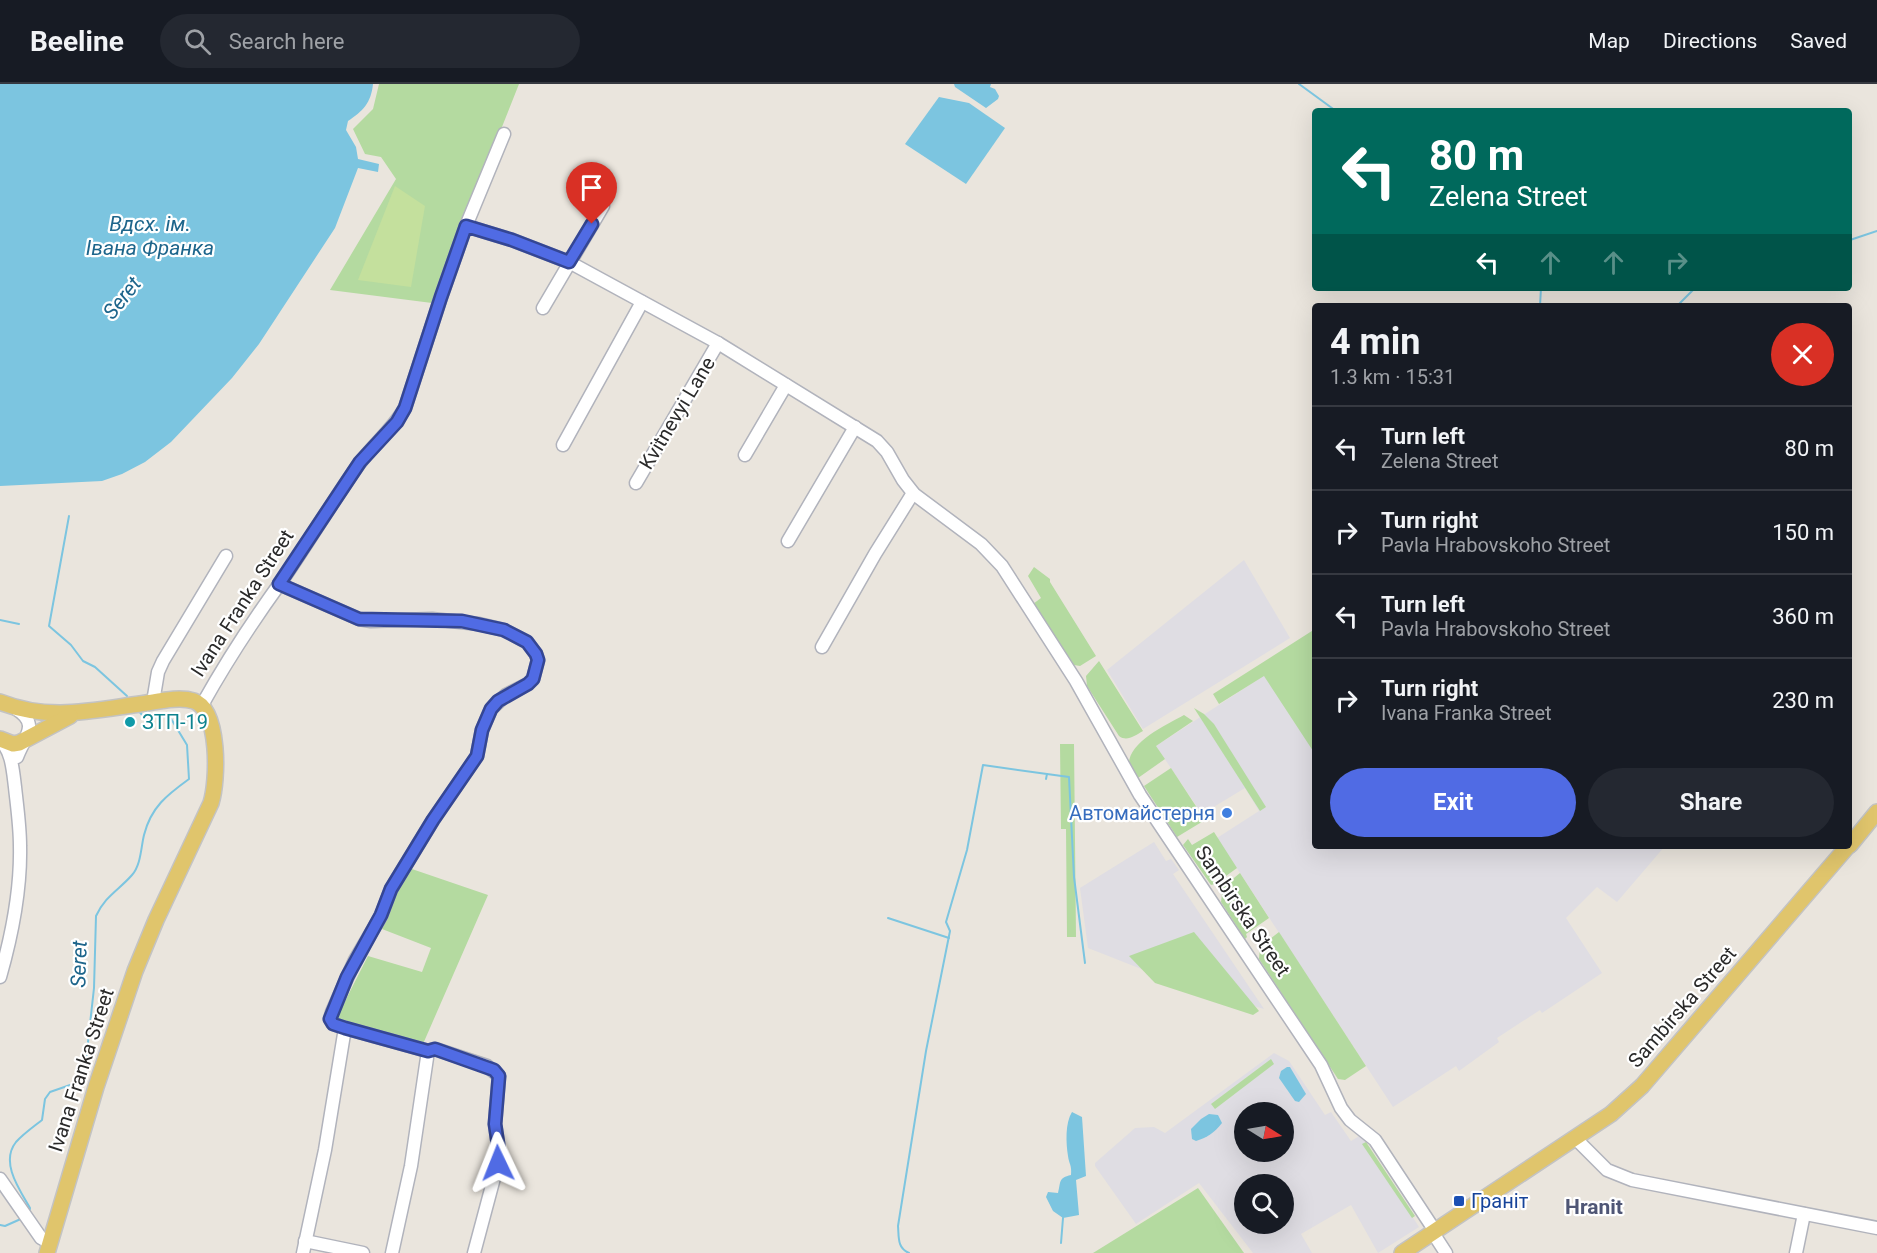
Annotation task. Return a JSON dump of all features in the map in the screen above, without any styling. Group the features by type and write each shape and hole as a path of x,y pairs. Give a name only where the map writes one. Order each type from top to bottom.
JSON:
{"main road":[{"path":"5,705 45,713 75,713 153,702 189,700 202,705"},
{"name":"Ivana Franka Street","path":"51,1250 96,1087 135,971 213,797 215,762 212,730 208,714 202,705"},
{"path":"0,740 13,744 30,738 75,713"},
{"name":"Sambirska Street","path":"1852,841 1877,812"},
{"name":"Sambirska Street","path":"1402,1253 1611,1114 1642,1086 1846,849"}],"street":[{"name":"Ivana Franka Street","path":"202,705 230,655 360,462 397,422 405,408 466,226 504,134"},
{"path":"543,308 603,206"},
{"name":"Sambirska Street","path":"466,226 512,240 569,262 718,343 855,427 877,441 887,452 913,493 981,544 1002,566 1076,681 1140,795 1321,1065 1341,1108 1350,1120 1375,1140 1434,1232"},
{"path":"563,445 642,302"},
{"name":"Kvitnevyi Lane","path":"636,483 718,343"},
{"path":"745,455 786,385"},
{"path":"788,541 855,427"},
{"path":"822,647 880,544 913,493"},
{"path":"153,702 158,672 163,661 226,556"},
{"path":"279,584 359,619 462,621 504,630 527,642 538,660 533,679 498,701 491,709 482,730 477,756 433,820 391,889 381,915 355,960 330,1019 333,1024 345,1028 428,1051 435,1049 487,1066 499,1076 495,1124 499,1151 498,1163 474,1253"},
{"path":"0,977 12,930 20,849 15,763 30,738 29,720 5,705"},
{"path":"0,740 15,763"},
{"path":"304,1247 325,1150 345,1028"},
{"path":"392,1253 411,1166 428,1051"},
{"path":"1575,1138 1607,1170 1632,1180 1877,1228"},
{"path":"0,1179 51,1250"},
{"path":"1796,1253 1804,1214"},
{"path":"1434,1232 1446,1253"},
{"path":"304,1247 317,1242 363,1253"}],"shaded area":[{"path":"1244,560 1290,638 1143,729 1107,670"},
{"path":"1312,644 1312,849 1662,849 1617,902 1597,887 1566,918 1602,973 1542,1013 1540,1010 1497,1038 1499,1042 1459,1071 1456,1066 1393,1107 1217,838 1259,811 1245,788 1202,814 1156,746"},
{"path":"1154,842 1166,861 1171,859 1179,870 1173,874 1264,1009 1182,985 1088,948 1080,888"},
{"path":"1274,1053 1289,1061 1325,1115 1331,1112 1351,1141 1361,1135 1419,1227 1378,1253 1351,1205 1301,1234 1312,1253 1253,1253 1238,1234 1294,1234 1294,1174 1234,1174 1234,1228 1199,1183 1136,1224 1095,1163 1135,1128 1154,1127 1165,1133"}],"green space":[{"path":"379,84 519,84 432,303 330,290 396,179 381,157 365,154 353,129 373,109"},
{"path":"395,186 425,206 411,287 358,280"},
{"path":"1034,567 1050,579 1096,656 1080,666 1074,665 1033,604 1041,598 1028,576"},
{"path":"1312,631 1312,749 1264,676 1219,704 1213,694"},
{"path":"1099,661 1143,731 1134,736 1125,738 1119,736 1087,686 1086,676"},
{"path":"1194,708 1214,724 1266,807 1260,811"},
{"path":"1184,715 1193,721 1156,746 1165,759 1138,778 1129,765 1130,757 1135,749 1149,735"},
{"path":"1060,744 1074,744 1076,937 1067,937 1066,829 1061,829"},
{"path":"1171,768 1205,820 1177,837 1144,786"},
{"path":"1214,832 1237,868 1211,885 1183,845 1188,839 1192,845"},
{"path":"409,868 488,895 423,1044 338,1020 337,1017 368,956 422,972 431,948 382,929 395,892"},
{"path":"1240,873 1269,918 1246,934 1245,939 1221,902 1223,887"},
{"path":"1194,932 1259,1011 1253,1015 1155,983 1129,956"},
{"path":"1279,932 1366,1066 1345,1080 1338,1079 1259,959 1260,947"},
{"path":"1271,1059 1274,1064 1215,1109 1211,1104"},
{"path":"1366,1142 1415,1216 1412,1218 1362,1144"},
{"path":"1198,1188 1244,1253 1093,1253"}],"water":[{"name":"Вдсх. ім. Івана Франка","path":"0,84 373,84 368,101 362,110 348,121 346,130 356,147 358,159 379,164 378,172 358,168 335,228 259,344 232,378 171,442 145,462 102,481 0,486"},
{"path":"954,84 991,84 990,87 995,89 999,96 986,108"},
{"path":"939,97 969,103 1005,128 966,184 905,144"},
{"path":"1290,1067 1306,1094 1299,1102 1295,1101 1279,1078 1281,1071"},
{"path":"1072,1112 1082,1117 1086,1176 1076,1180 1079,1215 1063,1218 1053,1211 1046,1197 1048,1192 1058,1193 1062,1179 1071,1175 1067,1133"},
{"path":"1209,1114 1218,1115 1222,1123 1207,1136 1196,1141 1192,1139 1191,1129"}],"waterway":[{"path":"1299,84 1332,108"},
{"path":"1852,239 1877,231"},
{"path":"1540,303 1541,291"},
{"path":"1680,303 1692,291"},
{"name":"Seret","path":"69,516 49,626 71,645 83,661 95,667 127,696"},
{"name":"Seret","path":"0,620 19,624"},
{"name":"Seret","path":"29,1213 30,1208 10,1167 10,1158 16,1142 42,1120 45,1099 50,1092 73,1084 85,1069 94,988 96,916 108,898 135,871 147,825 156,809 167,796 189,779 187,745 170,717 143,716 138,710"},
{"path":"909,1253 902,1248 898,1226 926,1051 950,931 946,922 967,850 983,765 1047,774 1046,779"},
{"path":"1047,774 1069,777 1074,877 1085,963"},
{"path":"888,918 949,938"},
{"name":"Seret","path":"0,1225 5,1226 23,1218"},
{"path":"1061,1243 1063,1218"}],"place":[{"name":"ЗТП-19","path":"130,722"},
{"name":"Автомайстерня","path":"1227,813"},
{"name":"Граніт","path":"1459,1201"}],"district":[{"name":"Hranit","path":"1594,1207"}],"route":[{"path":"498,1163 499,1151 495,1124 499,1076 494,1070 435,1049 428,1051 345,1028 333,1024 330,1019 347,977 370,938 391,889 433,820 477,756 486,717 498,701 533,679 538,660 536,654 527,642 504,630 462,621 359,619 279,584 360,462 397,422 405,408 466,226 512,240 569,262 592,224"}]}
